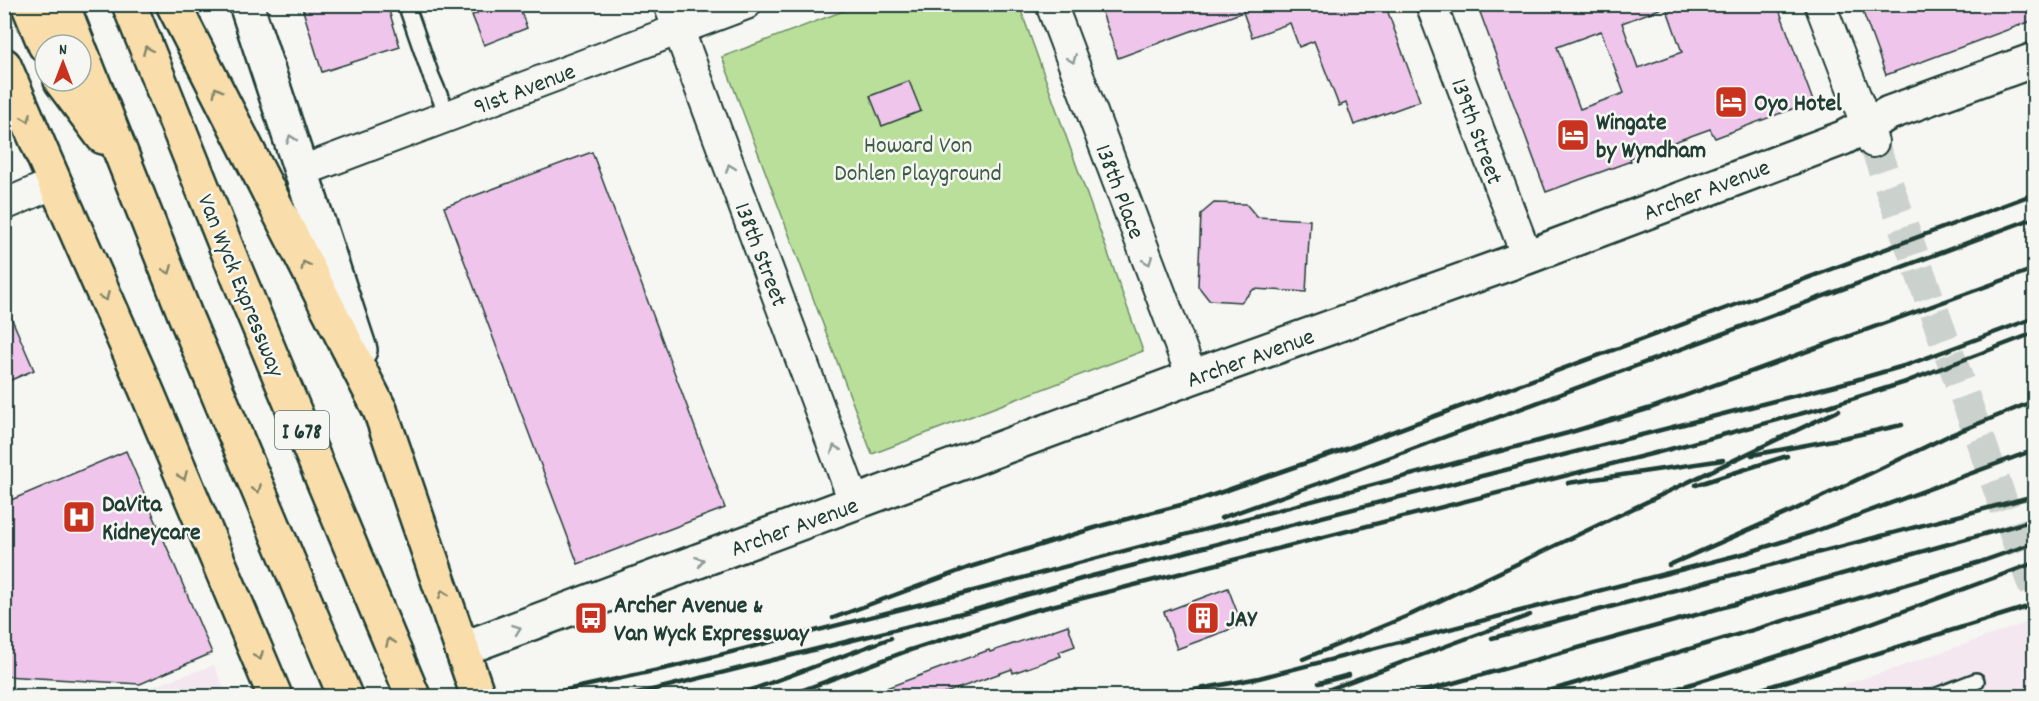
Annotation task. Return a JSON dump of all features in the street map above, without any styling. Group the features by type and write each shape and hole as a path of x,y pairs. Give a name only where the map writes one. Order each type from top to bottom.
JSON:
{"main road":[{"path":"28,4 40,33"},
{"path":"62,4 73,33"},
{"name":"Van Wyck Expressway","path":"129,4 240,280 413,696"},
{"path":"173,4 380,410 478,696"},
{"path":"4,64 145,387 275,696"},
{"name":"I 678","path":"93,83 230,423 345,696"},
{"path":"70,93 125,164"}],"street":[{"path":"246,4 380,410"},
{"name":"91st Avenue","path":"302,171 448,117 673,17 746,4"},
{"name":"138th Place","path":"1051,4 1192,377"},
{"name":"139th Street","path":"1431,4 1527,258"},
{"path":"1820,4 1870,133"},
{"name":"138th Street","path":"673,17 855,504"},
{"name":"Archer Avenue","path":"462,649 1192,377 1527,258 1843,138 1870,133 1889,113 2034,60"},
{"path":"4,205 55,183"}],"lane":[{"path":"406,4 448,117"},
{"path":"1937,696 1976,681"}],"shaded area":[{"path":"2034,620 2034,696 1807,696 1891,670"},
{"path":"214,665 227,696 5,696 5,690 129,695"}],"green space":[{"name":"Howard Von Dohlen Playground","path":"859,5 1019,5 1143,351 872,454 722,57"}],"building":[{"path":"301,4 387,4 400,47 322,72"},
{"path":"473,4 518,4 527,28 484,45 472,15 477,14"},
{"path":"1099,4 1385,4 1420,101 1354,125 1346,103 1339,106 1314,41 1299,47 1290,23 1252,37 1243,12 1118,58"},
{"path":"1477,4 1665,4 1777,4 1813,101 1715,138 1710,129 1546,192","holes":["1665,4 1682,52 1638,68 1622,23 1665,7","1601,31 1624,93 1580,109 1557,47"]},
{"path":"1860,4 2034,4 2034,20 1886,75"},
{"path":"909,81 921,111 882,126 870,96"},
{"path":"592,152 725,508 578,564 444,207"},
{"path":"1214,203 1246,204 1257,217 1310,220 1306,292 1254,289 1241,302 1209,300 1198,286 1201,214"},
{"path":"4,301 34,370 4,383"},
{"path":"126,451 212,653 140,684 4,676 4,503"},
{"name":"JAY","path":"1228,588 1242,625 1177,649 1164,612"},
{"path":"1068,625 1075,646 1059,652 1061,656 1013,673 1012,669 937,696 870,696 870,694 989,650 990,652"}],"tunnel":[{"path":"1873,142 2034,589"}],"railway":[{"path":"833,618 970,567 1104,525 1196,501 1346,449 2034,194"},
{"path":"1221,518 2034,218"},
{"path":"538,696 672,667 977,590 1568,433 1651,408 2034,269"},
{"path":"628,696 978,609 1088,577 1852,381 1907,365 2034,318"},
{"path":"1900,384 2034,333"},
{"path":"787,696 907,651 1028,612 1663,451 1829,406 1906,382"},
{"path":"2029,388 2034,386"},
{"path":"1669,565 1792,511 1948,436 2034,401"},
{"path":"1303,659 1410,615 1839,410"},
{"path":"1752,455 1902,425"},
{"path":"1161,696 1259,678 1746,553 1813,532 2034,450"},
{"path":"1696,485 1787,456"},
{"path":"1568,483 1723,460"},
{"path":"1492,638 2034,496"},
{"path":"1407,696 2034,520"},
{"path":"1532,696 1980,562 2034,543"},
{"path":"1654,696 1809,646 2034,563"},
{"path":"1739,696 2034,605"},
{"path":"1311,696 1530,615"},
{"path":"735,696 891,638"},
{"path":"1319,683 1349,675"}],"place":[{"name":"Oyo Hotel","path":"1731,102"},
{"name":"Wingate by Wyndham","path":"1573,135"},
{"name":"DaVita Kidneycare","path":"79,517"},
{"name":"Archer Avenue & Van Wyck Expressway","path":"591,618"},
{"name":"JAY","path":"1203,618"}]}
